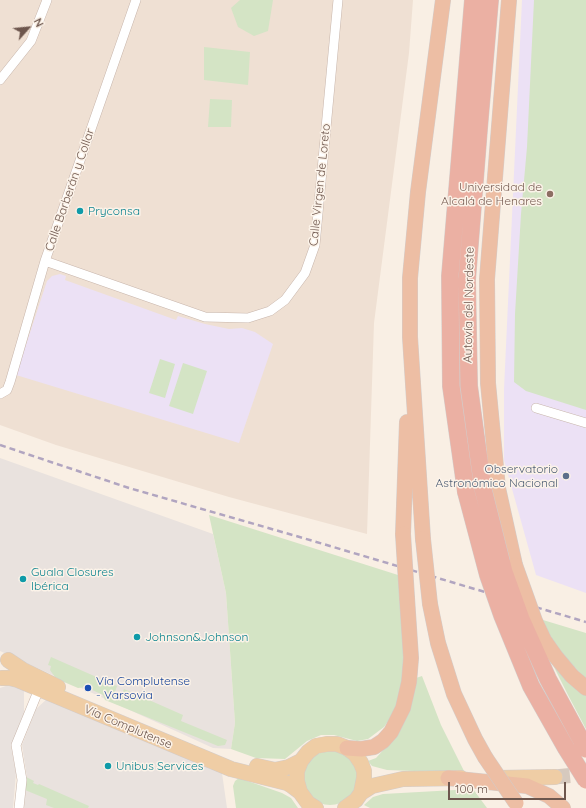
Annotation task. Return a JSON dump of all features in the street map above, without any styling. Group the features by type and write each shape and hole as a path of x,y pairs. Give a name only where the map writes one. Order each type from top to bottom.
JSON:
{"highway":[{"path":"347,748 361,749 374,746 391,732 403,708 409,682 412,658 403,534 407,421 404,316 410,278 418,192 443,0"},
{"path":"473,0 450,276 451,386 466,492 488,576 502,615 532,686 566,748 586,780"},
{"name":"Autovía del Nordeste","path":"490,0 478,128 467,280 469,386 478,460 491,489 504,572 521,619 548,678 586,749"},
{"path":"491,489 487,279 509,0"},
{"path":"410,278 410,337 423,539 430,604 438,643 454,694 475,739 518,805"},
{"path":"467,280 477,384 491,489 515,565 535,621 544,640 572,676 586,688"},
{"path":"448,778 527,786 548,796 563,808"}],"main road":[{"path":"1,679 7,670 4,655"},
{"name":"Vía Complutense","path":"4,655 23,670 206,750 256,766 275,770 289,768 301,761"},
{"name":"Vía Complutense","path":"1,679 10,678 18,680 232,770 286,783 300,792 308,803 316,808"},
{"path":"300,792 297,781 297,771 301,761 308,752 316,746 337,744 356,754 361,763 364,778 361,793"},
{"path":"361,763 382,775 402,779"},
{"path":"345,808 356,800 361,793 372,786 402,779 555,777"}],"street":[{"path":"0,80 31,42 47,0"},
{"name":"Calle Barberán y Collar","path":"0,394 7,390 10,382 45,261 136,0"},
{"name":"Calle Virgen de Loreto","path":"45,261 205,317 248,318 270,311 285,300 305,273 315,245 338,0"},
{"path":"536,408 586,423"},
{"path":"20,808 22,780 16,745 39,689"}],"shaded area":[{"path":"0,0 413,0 409,53 374,323 367,534 229,497 56,445 0,425"},
{"name":"Universidad de Alcalá de Henares","path":"522,0 586,0 586,593 536,575 504,460 504,389"},
{"path":"60,274 66,276 65,280 176,320 178,316 229,329 242,328 255,332 273,344 239,443 16,375 47,281 52,276"},
{"path":"0,458 213,534 226,593 235,723 231,749 213,748 0,651"},
{"path":"12,684 24,689 24,713 11,746 16,773 13,808 0,808 0,688"},
{"path":"48,698 222,773 227,808 24,808 27,778 22,745 36,709"}],"green space":[{"path":"240,0 273,0 268,31 254,36 238,27 231,8"},
{"path":"534,0 586,0 586,410 526,391 514,382 515,314 527,147"},
{"path":"204,47 250,52 248,85 204,80"},
{"path":"210,99 232,100 231,127 208,127"},
{"path":"160,359 175,364 165,398 149,393"},
{"path":"183,363 207,371 193,414 169,406"},
{"path":"209,515 398,575 405,645 404,673 395,712 384,727 368,739 357,741 334,735 321,735 307,741 285,759 256,758 231,749 235,723 226,593"},
{"path":"543,620 586,633 586,679 555,647"},
{"path":"51,657 117,686 115,692 121,696 124,689 183,715 181,721 227,740 225,745 218,746 105,700 103,695 86,687 78,688 64,682 55,677 50,670 51,666 48,665"},
{"path":"550,659 586,693 586,729 568,695"},
{"path":"422,676 441,725 465,773 387,770 372,766 368,761 376,758 387,746 416,678"},
{"path":"325,751 335,751 345,755 353,763 357,773 357,783 353,793 345,801 335,805 325,805 315,801 307,793 303,783 303,773 307,763 315,755"},
{"path":"26,777 34,781 33,783 39,784 89,806 88,808 54,808 46,805 47,799 25,790"},
{"path":"239,778 282,793 291,798 298,808 236,808 233,786 235,781"},
{"path":"473,789 487,808 370,808 364,805 373,797 383,794"}],"tunnel":[{"path":"555,777 586,774"}],"railway":[{"path":"0,445 129,488 586,622"}],"place":[{"name":"Universidad de Alcalá de Henares","path":"550,194"},
{"name":"Pryconsa","path":"80,211"},
{"name":"Observatorio Astronómico Nacional","path":"566,476"},
{"name":"Guala Closures Ibérica","path":"23,579"},
{"name":"Johnson&Johnson","path":"137,637"},
{"name":"Vía Complutense - Varsovia","path":"88,688"},
{"name":"Unibus Services","path":"108,766"}]}
